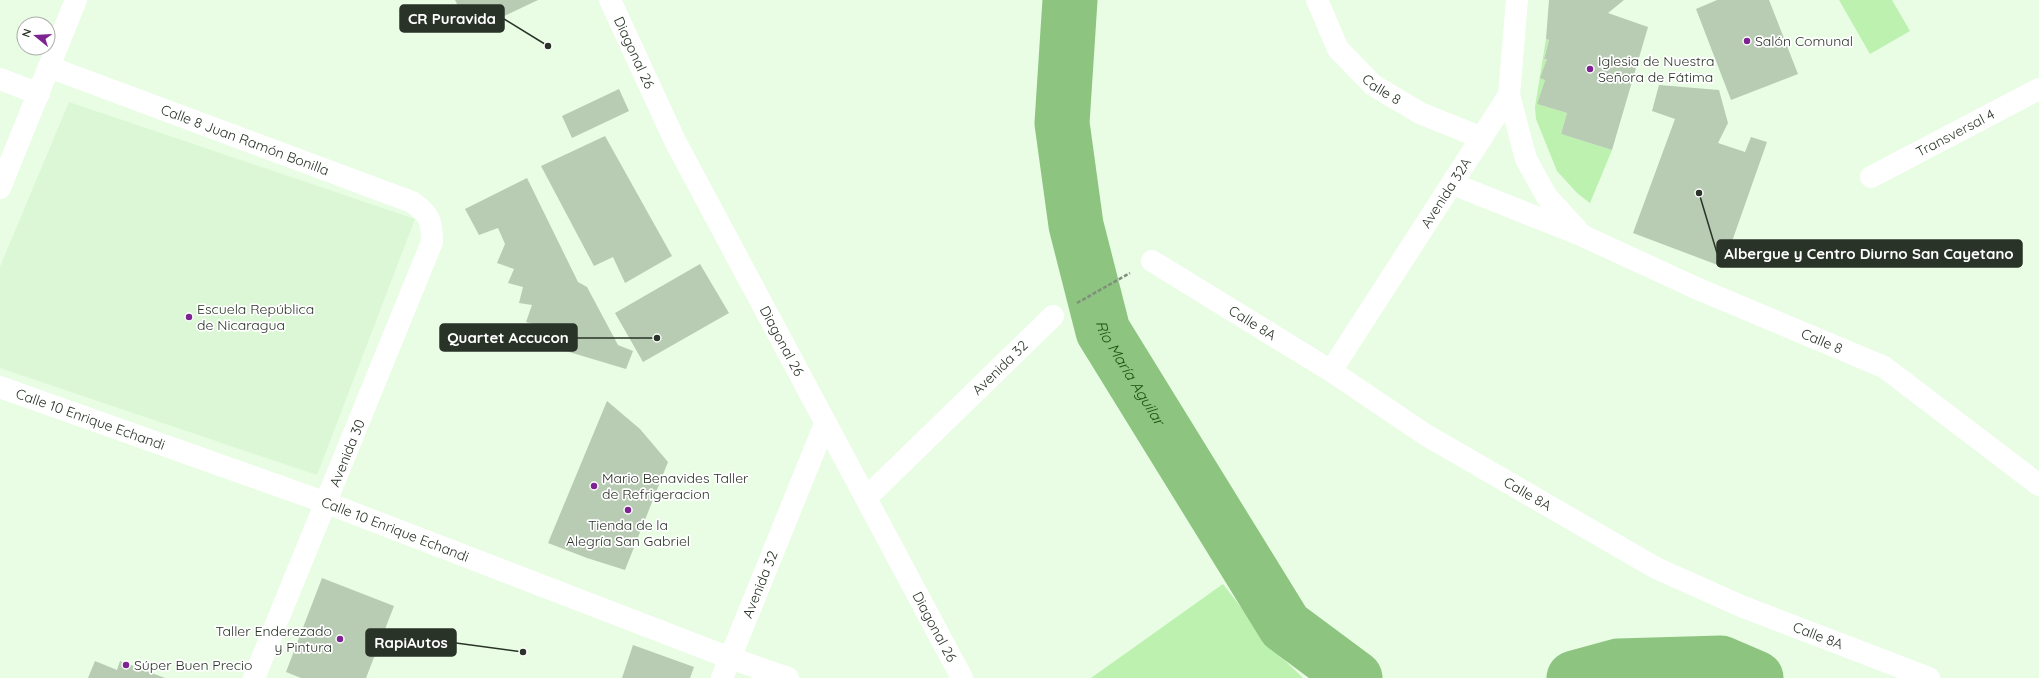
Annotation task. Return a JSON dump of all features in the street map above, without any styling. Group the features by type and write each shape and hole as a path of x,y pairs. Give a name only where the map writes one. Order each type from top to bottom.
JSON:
{"street":[{"path":"0,188 76,0"},
{"name":"Diagonal 26","path":"610,0 675,141 962,678"},
{"name":"Calle 8","path":"1317,0 1338,49 1373,85 1420,113 1482,138"},
{"name":"Avenida 32A","path":"1331,371 1509,95 1517,0"},
{"name":"Calle 8 Juan Ramón Bonilla","path":"49,68 412,202 425,211 432,225"},
{"path":"0,79 39,94"},
{"name":"Transversal 4","path":"1871,177 2039,89"},
{"name":"Calle 8","path":"1509,95 1526,159 1548,196 1581,235"},
{"name":"Calle 8","path":"1453,184 1581,235 1696,288 1884,367 2039,485"},
{"name":"Avenida 30","path":"254,678 432,242 432,225"},
{"name":"Calle 8A","path":"1152,261 1331,371 1426,435 1656,568 1741,606 1929,678"},
{"name":"Avenida 32","path":"866,498 1054,316"},
{"name":"Calle 10 Enrique Echandi","path":"0,387 326,503 730,658 788,678"},
{"name":"Avenida 32","path":"722,678 825,424"}],"path":[{"path":"1054,316 1152,261"}],"shaded area":[{"name":"Escuela República de Nicaragua","path":"69,102 415,219 317,475 0,368 0,267"}],"green space":[{"path":"1839,0 1892,0 1910,31 1870,54"},
{"path":"1546,39 1549,40 1544,58 1547,59 1541,78 1545,80 1537,104 1567,113 1561,134 1612,150 1590,203 1577,193 1557,171 1536,119 1535,107"},
{"path":"1223,584 1274,650 1303,678 1091,678"}],"building":[{"path":"455,0 538,0 471,32"},
{"name":"Iglesia de Nuestra Señora de Fátima","path":"1549,0 1624,0 1608,13 1648,27 1612,150 1561,134 1567,113 1537,104 1545,80 1540,78 1547,59 1544,59 1549,40 1546,39"},
{"name":"Salón Comunal","path":"1717,0 1769,0 1798,74 1731,100 1696,9"},
{"path":"1659,85 1719,90 1728,123 1718,143 1745,152 1751,137 1767,142 1723,267 1633,233 1675,119 1652,111"},
{"path":"619,89 629,111 572,138 562,116"},
{"path":"605,136 672,256 625,283 613,257 594,266 541,166"},
{"path":"527,178 578,282 587,287 618,345 633,351 626,369 539,343 545,327 526,322 532,305 519,303 523,287 508,283 514,269 497,263 505,244 498,228 479,235 465,209"},
{"path":"700,264 729,313 643,362 615,313"},
{"path":"607,401 640,429 668,462 625,570 587,558 548,543"},
{"name":"Taller Enderezado y Pintura","path":"322,578 394,606 366,678 301,678 286,672"},
{"path":"633,645 694,667 690,678 622,678"},
{"name":"Súper Buen Precio","path":"95,661 117,670 120,661 165,678 88,678"}],"waterway":[{"name":"Río María Aguilar","path":"1070,0 1062,123 1076,225 1103,331 1285,626 1355,678"},
{"name":"Río María Aguilar","path":"1574,678 1618,666 1721,663 1756,678"}],"place":[{"name":"Salón Comunal","path":"1747,41"},
{"name":"CR Puravida","path":"548,46"},
{"name":"Iglesia de Nuestra Señora de Fátima","path":"1590,69"},
{"name":"Albergue y Centro Diurno San Cayetano","path":"1699,193"},
{"name":"Escuela República de Nicaragua","path":"189,317"},
{"name":"Quartet Accucon","path":"657,338"},
{"name":"Mario Benavides Taller de Refrigeracion","path":"594,486"},
{"name":"Tienda de la Alegría San Gabriel","path":"628,510"},
{"name":"Taller Enderezado y Pintura","path":"340,639"},
{"name":"RapiAutos","path":"523,652"},
{"name":"Súper Buen Precio","path":"126,665"}]}
